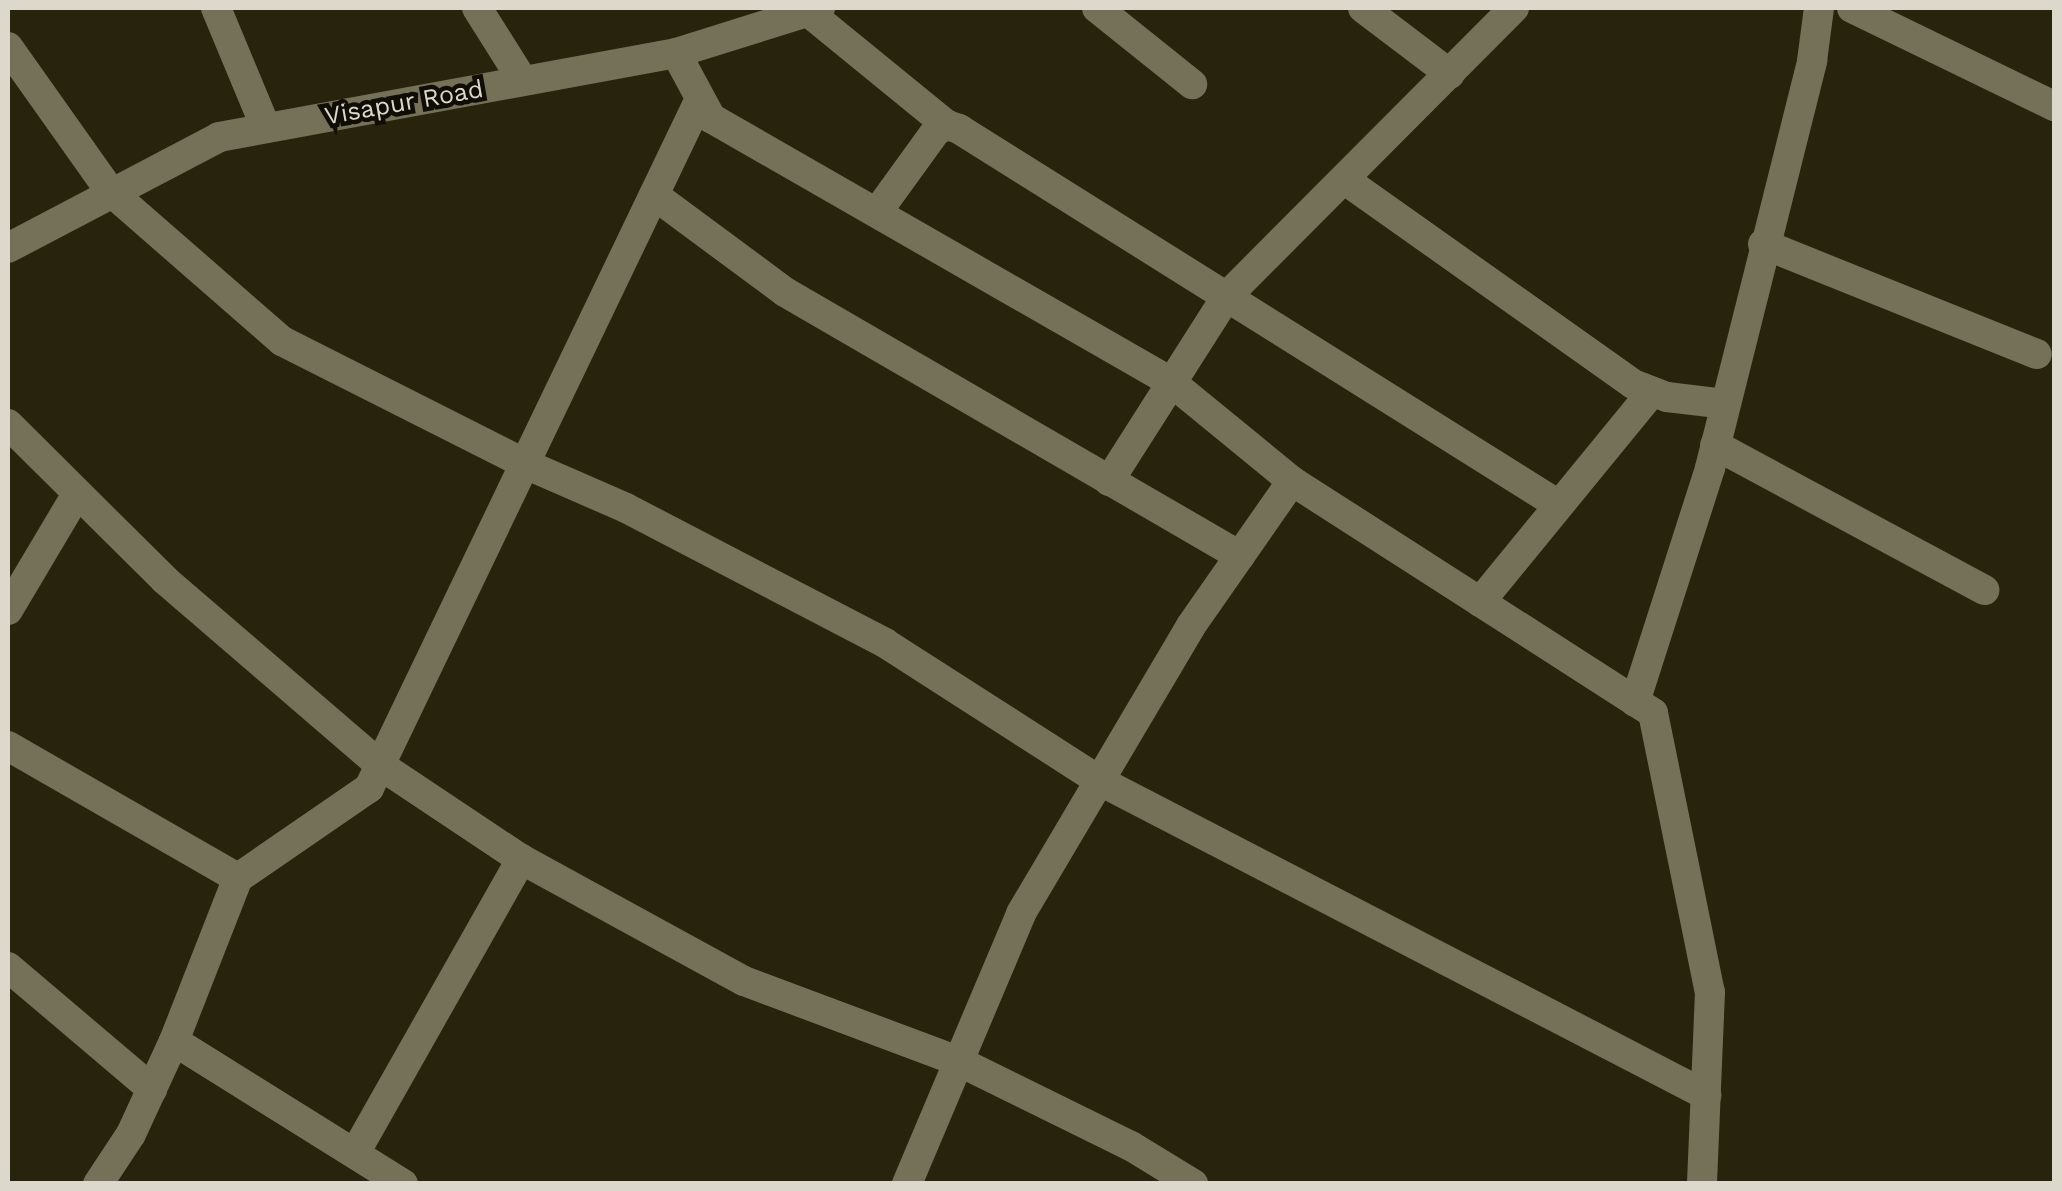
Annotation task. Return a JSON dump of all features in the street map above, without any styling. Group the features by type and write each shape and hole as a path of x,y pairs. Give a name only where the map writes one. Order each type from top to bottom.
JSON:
{"street":[{"path":"216,8 266,128"},
{"path":"476,8 523,81"},
{"path":"1097,8 1192,84"},
{"path":"1363,8 1450,74"},
{"path":"1108,481 1226,298 1514,8"},
{"path":"1635,702 1715,446 1812,61 1819,8"},
{"path":"1852,8 2054,106"},
{"path":"797,12 947,126 959,128 1557,504"},
{"name":"Visapur Road","path":"8,248 219,136 676,53 797,12"},
{"path":"8,47 110,191 282,341 523,463 626,508 884,643 1100,780 1706,1095"},
{"path":"676,53 711,118 1170,382 1292,481 1654,714 1710,992 1702,1184"},
{"path":"108,1180 174,1041 238,878 369,788 700,99"},
{"path":"878,211 936,131 947,126"},
{"path":"1345,180 1633,384 1652,392 1725,404"},
{"path":"654,195 785,292 1240,556"},
{"path":"1763,244 2037,354"},
{"path":"1480,602 1652,392"},
{"path":"8,424 164,580 380,765 521,859 744,981 958,1061 1131,1146 1194,1184"},
{"path":"1715,446 1984,590"},
{"path":"907,1184 1022,914 1191,626 1292,481"},
{"path":"8,610 77,494"},
{"path":"8,746 238,878"},
{"path":"354,1153 521,859"},
{"path":"8,967 152,1090"},
{"path":"174,1041 403,1184"}]}
